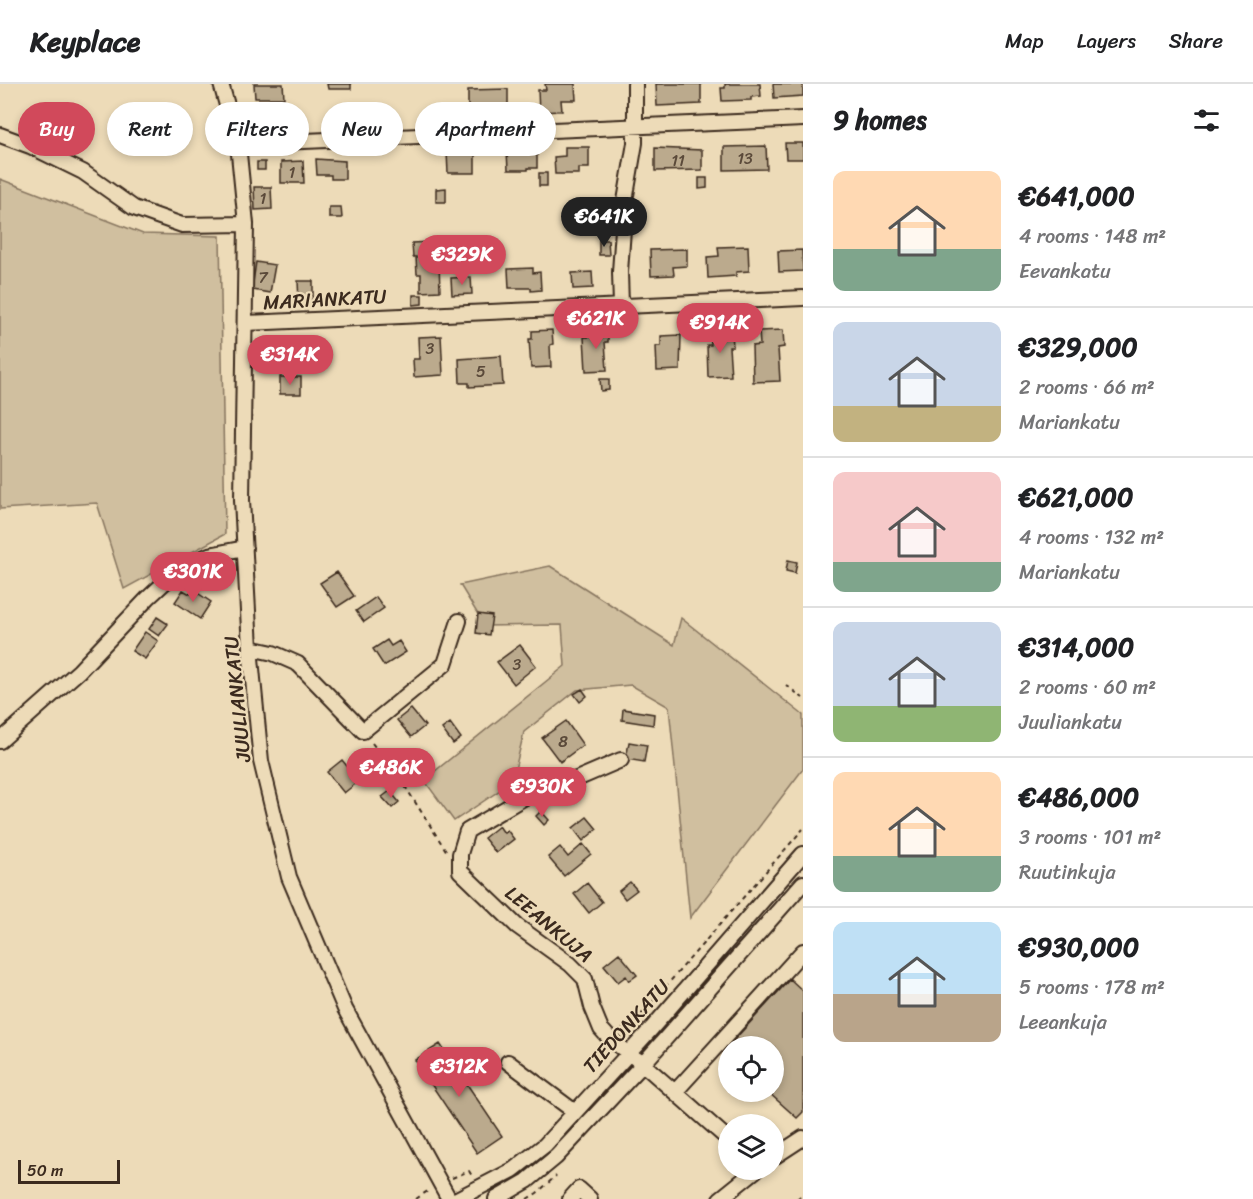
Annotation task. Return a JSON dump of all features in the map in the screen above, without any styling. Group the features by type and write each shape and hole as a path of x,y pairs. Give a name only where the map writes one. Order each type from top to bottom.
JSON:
{"street":[{"name":"JUULIANKATU","path":"221,84 226,102"},
{"path":"621,306 620,272 625,201 635,143 635,84"},
{"path":"309,141 803,119"},
{"path":"0,135 30,146 82,172 134,208 172,222 182,225 246,224"},
{"name":"JUULIANKATU","path":"239,156 246,224 242,500 250,648 261,761 289,877 345,1009 449,1199"},
{"name":"MARIANKATU","path":"245,323 803,298"},
{"path":"0,741 79,671 148,598 178,570 209,555 245,548"},
{"path":"250,648 273,653 298,664 363,731 445,664 459,621"},
{"name":"LEEANKUJA","path":"621,760 565,784 537,790 467,831 460,855 460,871 517,926 570,964 585,979 592,1007 601,1029 718,1130"},
{"name":"TIEDONKATU","path":"457,1199 513,1170 545,1145 803,854"},
{"path":"782,878 801,890"},
{"name":"TIEDONKATU","path":"496,1199 527,1181 556,1157 801,890"},
{"path":"675,1092 803,951"},
{"path":"508,1062 575,1113"},
{"path":"784,1150 803,1138"},
{"path":"720,1199 744,1180"},
{"path":"570,1199 579,1189 590,1199"}],"path":[{"path":"786,685 803,698"},
{"path":"363,731 401,780 447,851"},
{"path":"610,1039 639,1017 803,829"},
{"path":"797,1199 803,1194"}],"shaded area":[{"path":"0,179 143,234 220,236 225,534 124,589 97,503 0,509"},
{"path":"550,566 674,645 681,618 803,715 803,769 690,918 669,707 631,685 577,690 524,732 512,782 454,821 424,780 565,666 562,625 485,626 460,585"}],"building":[{"path":"254,84 283,84 284,98 255,98"},
{"path":"327,84 351,84 351,89 328,89"},
{"path":"545,84 575,84 576,100 561,100 562,111 556,111 556,102 539,102 538,90 546,90"},
{"path":"656,84 701,84 701,104 657,106"},
{"path":"725,84 760,84 761,96 751,97 751,100 722,101 721,88 725,88"},
{"path":"773,84 803,84 803,96 774,98"},
{"path":"508,89 508,102 468,102 468,90"},
{"path":"785,143 803,143 803,159 786,159"},
{"path":"766,146 767,169 724,170 724,147"},
{"path":"565,147 589,147 589,168 579,168 579,174 555,174 554,157 565,156"},
{"path":"655,148 702,150 702,170 655,171"},
{"path":"447,156 475,156 475,173 448,173"},
{"path":"507,156 537,156 537,168 508,170"},
{"path":"316,159 345,161 345,179 331,179 331,175 317,175"},
{"path":"303,161 304,183 281,183 281,162"},
{"path":"257,162 265,162 265,170 257,170"},
{"path":"539,173 547,173 547,186 539,186"},
{"path":"699,178 707,178 707,188 699,189"},
{"path":"254,187 271,187 272,209 255,210"},
{"path":"446,188 446,202 436,202 436,189"},
{"path":"329,207 341,207 342,218 329,218"},
{"path":"599,240 608,240 609,255 599,255"},
{"path":"430,242 430,255 439,263 440,291 421,292 421,274 417,274 412,243"},
{"path":"748,246 749,271 736,272 736,276 708,278 707,257 719,256 718,247"},
{"path":"687,249 687,266 673,267 674,275 651,276 650,250"},
{"path":"802,250 803,271 779,272 778,251"},
{"path":"256,262 275,265 270,293 252,290"},
{"path":"533,268 533,273 540,272 541,290 509,288 508,269"},
{"path":"592,272 593,288 573,289 572,273"},
{"path":"471,277 472,294 452,295 451,278"},
{"path":"298,281 313,281 313,302 299,302"},
{"path":"413,295 422,295 422,304 413,305"},
{"path":"608,329 608,342 605,342 607,370 586,371 584,337 588,337 587,331"},
{"path":"552,330 551,367 531,368 529,339 532,339 532,331"},
{"path":"783,330 784,347 778,348 780,381 753,382 752,346 760,345 759,331"},
{"path":"732,331 733,347 729,347 731,376 708,377 707,345 711,345 710,332"},
{"path":"681,335 680,370 657,371 656,346 661,346 661,336"},
{"path":"441,336 443,375 414,377 413,359 419,359 418,337"},
{"path":"501,356 503,385 469,387 469,383 460,383 459,359"},
{"path":"280,377 301,377 301,394 280,394"},
{"path":"600,379 609,379 609,390 601,391"},
{"path":"788,560 797,562 795,573 786,571"},
{"path":"337,572 354,596 337,607 320,583"},
{"path":"183,590 190,594 193,590 211,602 200,619 175,602"},
{"path":"376,597 384,608 364,622 356,611"},
{"path":"478,614 492,616 489,635 476,633"},
{"path":"157,617 168,624 159,636 149,629"},
{"path":"145,632 158,641 145,659 132,651"},
{"path":"387,640 391,646 399,641 406,652 384,666 373,649"},
{"path":"520,645 536,666 514,684 497,662"},
{"path":"582,689 587,696 580,702 574,694"},
{"path":"411,709 425,726 411,737 397,720"},
{"path":"623,709 654,714 653,725 622,720"},
{"path":"566,721 583,745 560,762 542,738"},
{"path":"450,723 461,738 453,744 442,729"},
{"path":"629,742 647,745 644,762 626,759"},
{"path":"420,756 427,766 421,771 414,761"},
{"path":"342,760 359,781 344,793 327,772"},
{"path":"390,791 399,802 392,808 382,797"},
{"path":"541,811 549,820 544,825 536,816"},
{"path":"587,817 597,829 583,841 573,828"},
{"path":"499,826 504,833 507,830 514,839 496,853 484,838"},
{"path":"583,844 591,854 564,876 548,857 560,847 568,857"},
{"path":"630,882 637,890 625,899 619,891"},
{"path":"587,883 602,902 589,913 574,894"},
{"path":"619,953 637,975 629,981 626,976 618,982 604,965"},
{"path":"790,979 803,991 803,1112 797,1118 779,1102 784,1102 784,1036 738,1036"},
{"path":"440,1044 502,1136 477,1153 415,1060"}]}
